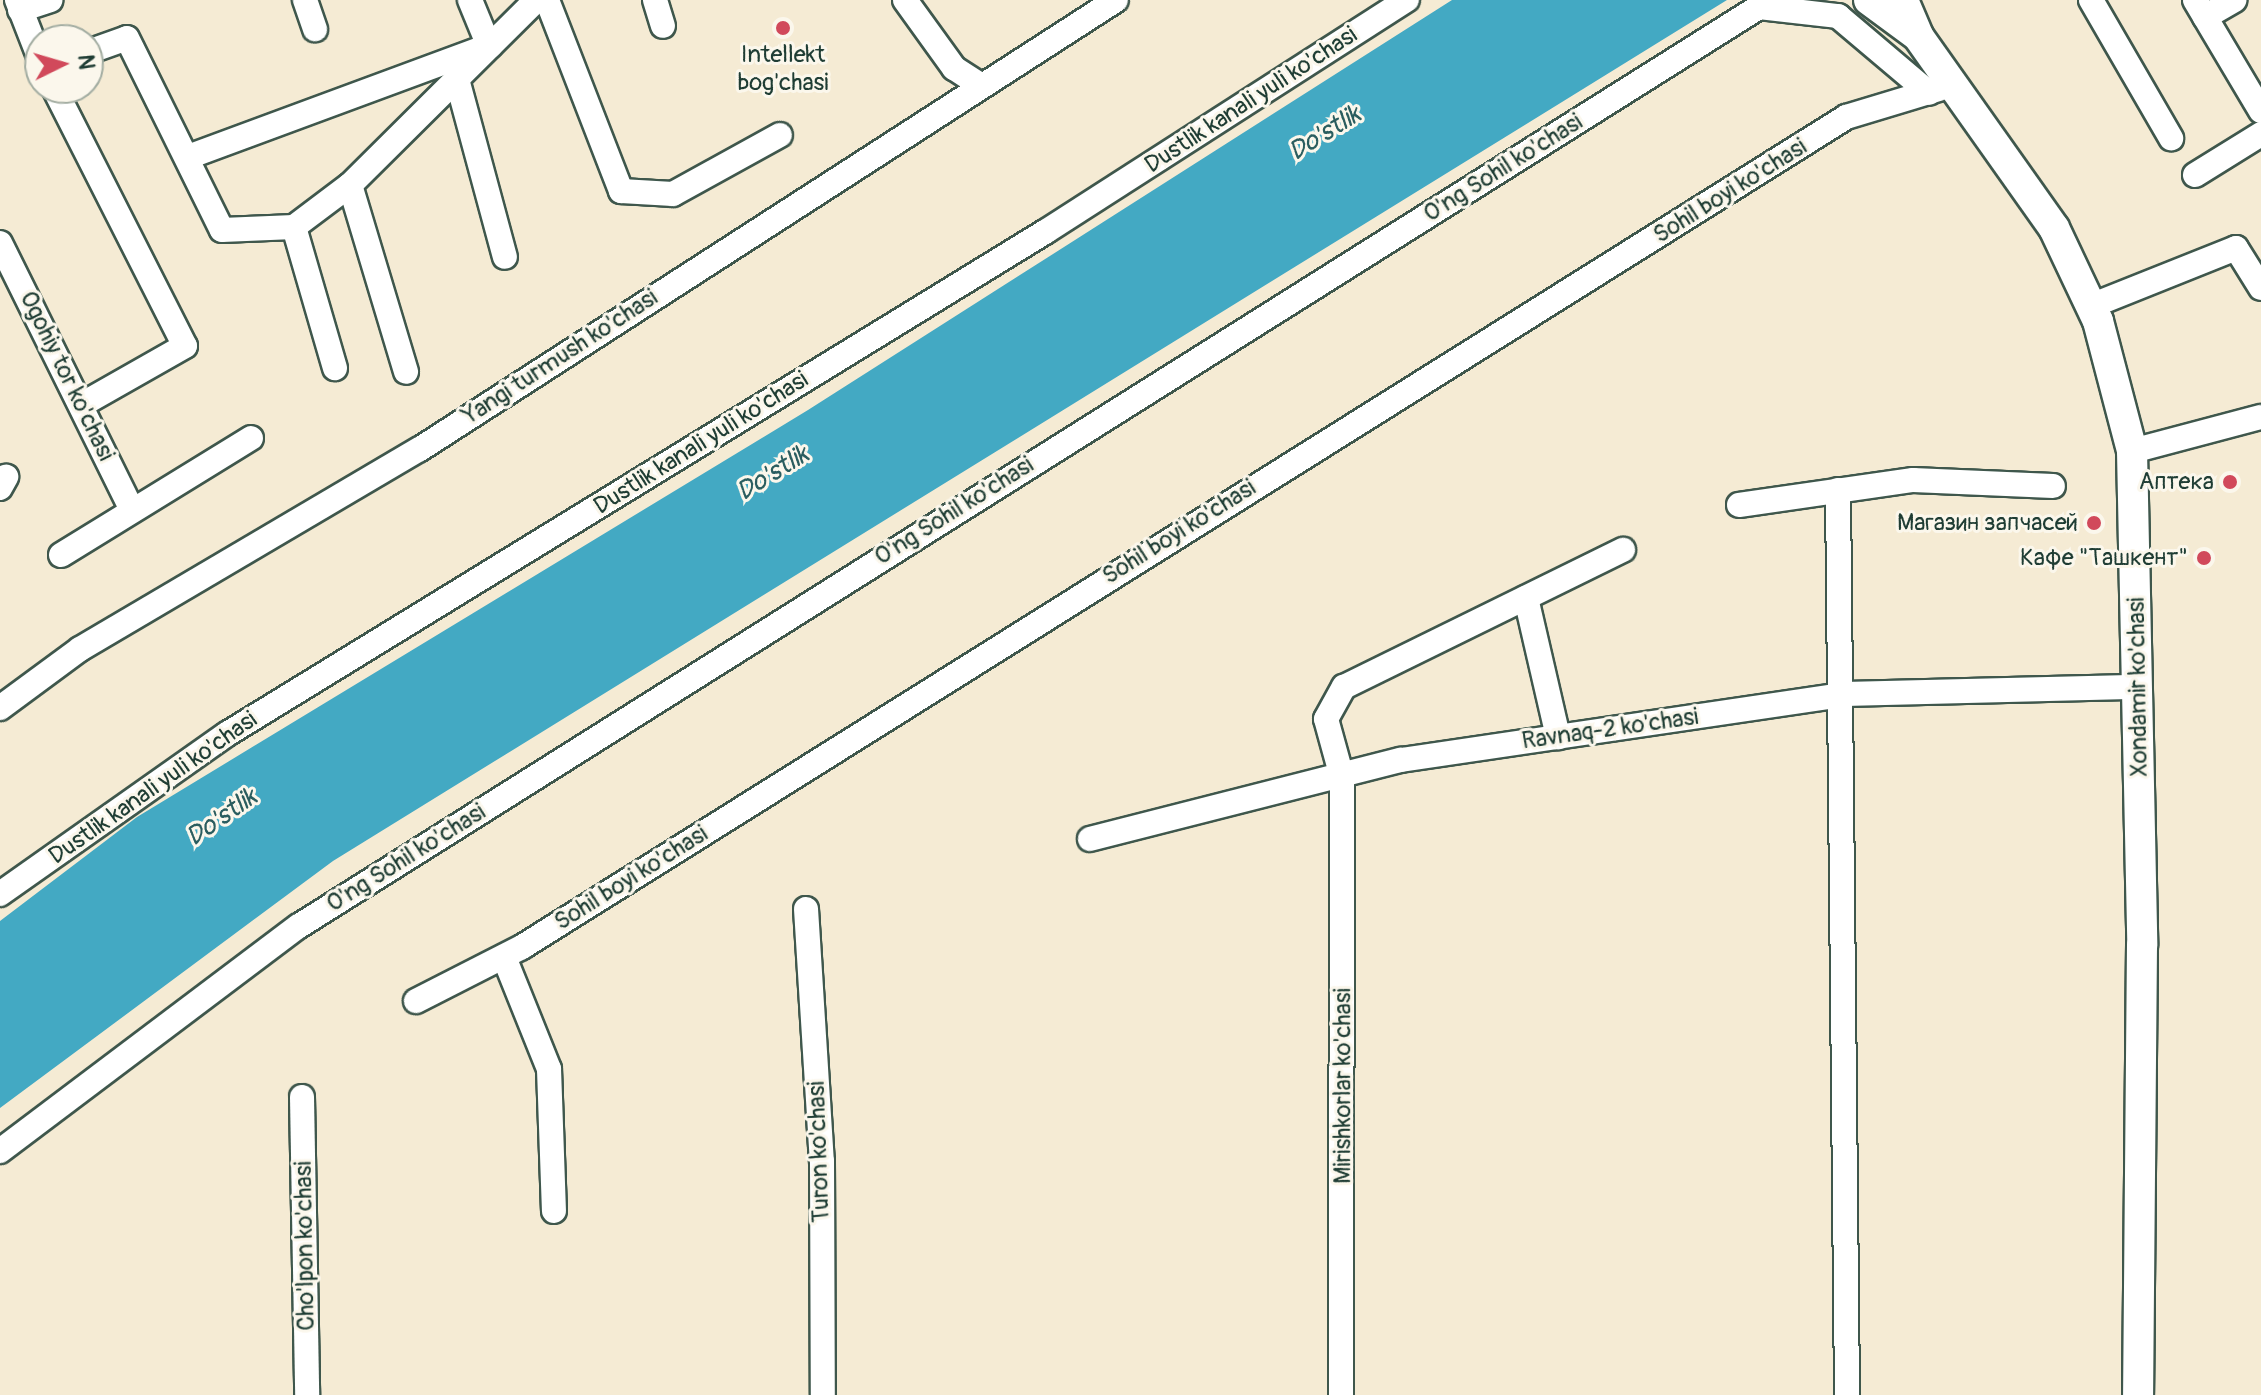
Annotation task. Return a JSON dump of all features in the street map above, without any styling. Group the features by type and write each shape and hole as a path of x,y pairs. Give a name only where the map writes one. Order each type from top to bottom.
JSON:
{"main road":[{"name":"Xondamir ko'chasi","path":"1869,0 1918,36"},
{"name":"Xondamir ko'chasi","path":"1903,0 1940,89 2054,228 2091,306 2132,451 2138,687 2138,1395"}],"street":[{"path":"26,24 18,5 50,0"},
{"path":"305,0 315,29"},
{"path":"470,0 495,44"},
{"path":"104,46 127,38 222,230 294,227 350,185 458,83 536,0"},
{"path":"547,0 621,191 673,194 780,135"},
{"path":"655,0 663,26"},
{"path":"905,0 954,68 980,85"},
{"name":"Yangi turmush ko'chasi","path":"0,708 80,649 420,449 1116,0"},
{"name":"Dustlik kanali yuli ko'chasi","path":"0,894 227,734 1045,232 1407,0"},
{"path":"2091,0 2171,138"},
{"path":"2235,0 2200,9 2261,111"},
{"name":"O'ng Sohil ko'chasi","path":"0,1151 299,926 1759,7 1838,16 1940,89"},
{"path":"188,157 495,44"},
{"path":"458,83 505,257"},
{"name":"Sohil boyi ko'chasi","path":"416,1001 504,957 1846,117 1940,89"},
{"path":"62,104 185,346 83,404"},
{"path":"2195,175 2261,134"},
{"path":"350,185 406,372"},
{"path":"294,227 335,368"},
{"name":"Ogohiy tor ko'chasi","path":"0,243 83,404 132,510"},
{"path":"2091,306 2236,248 2261,288"},
{"path":"2132,451 2261,417"},
{"path":"61,555 251,438"},
{"path":"1739,505 1913,480 2053,486"},
{"path":"1838,490 1846,694 1847,1395"},
{"name":"Mirishkorlar ko'chasi","path":"1341,1395 1342,777 1326,719 1344,687 1623,550"},
{"path":"1526,598 1558,737"},
{"name":"Ravnaq-2 ko'chasi","path":"1090,839 1342,777 1558,737 1846,694 2138,687"},
{"name":"Turon ko'chasi","path":"806,909 822,1161 823,1395"},
{"path":"504,957 549,1069 554,1211"},
{"name":"Cho'lpon ko'chasi","path":"302,1097 307,1395"}],"water":[{"name":"Do'stlik","path":"1452,0 1727,0 333,861 0,1108 0,921 137,817 808,410"}],"place":[{"name":"Intellekt bog'chasi","path":"783,28"},
{"name":"Аптека","path":"2230,482"},
{"name":"Магазин запчасей","path":"2094,523"},
{"name":"Кафе \"Ташкент\"","path":"2204,558"}]}
